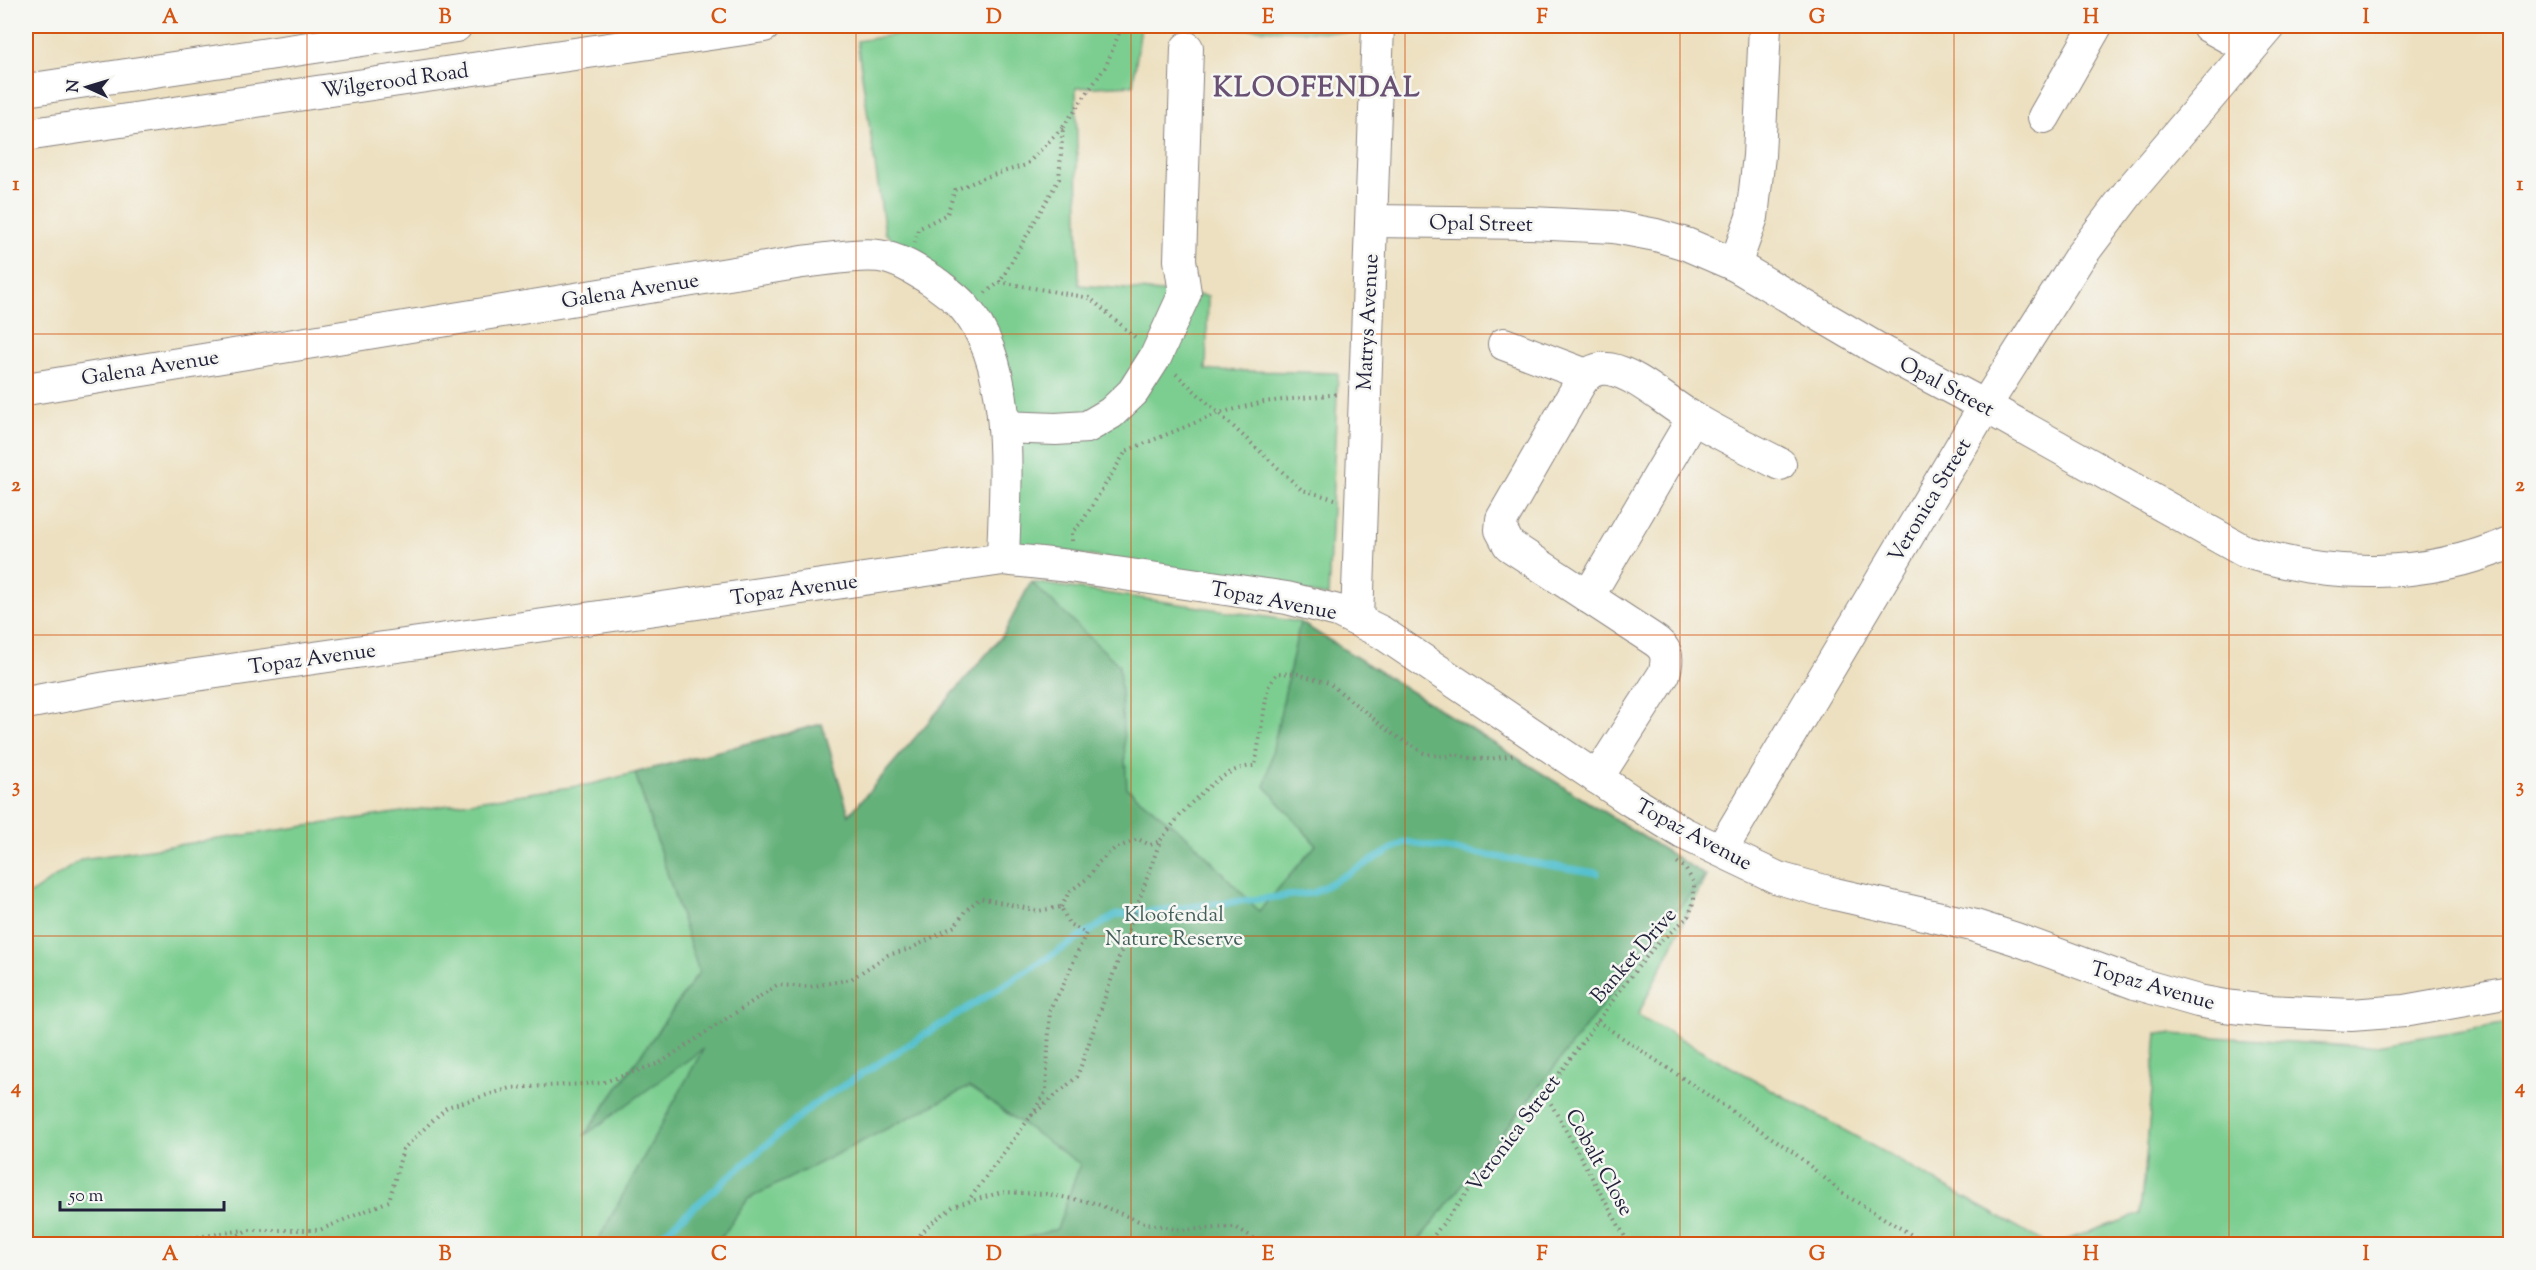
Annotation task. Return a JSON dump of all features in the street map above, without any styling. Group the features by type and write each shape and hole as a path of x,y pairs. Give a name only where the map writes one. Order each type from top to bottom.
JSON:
{"street":[{"path":"26,90 456,26"},
{"name":"Wilgerood Road","path":"26,135 764,26"},
{"name":"Matrys Avenue","path":"1357,619 1378,26"},
{"path":"1735,265 1752,218 1759,156 1765,26"},
{"path":"2044,117 2096,26"},
{"path":"2208,26 2260,37"},
{"path":"1004,427 1056,429 1087,427 1111,413 1133,392 1156,356 1185,293 1180,260 1184,37"},
{"name":"Veronica Street","path":"1722,849 1985,406 2059,288 2102,227 2260,37"},
{"name":"Opal Street","path":"1372,221 1531,223 1614,227 1656,235 1686,244 1735,265 1876,348 2244,550 2277,562 2359,571 2405,571 2439,567 2511,543"},
{"name":"Galena Avenue","path":"26,389 802,262 879,256 910,266 943,288 964,307 985,340 998,385 1004,427 1006,452 1003,559"},
{"path":"1504,344 1586,375"},
{"path":"1597,778 1664,674 1668,661 1667,654 1662,645 1509,545 1502,530 1502,519 1586,375 1596,369 1610,369 1627,375 1693,418 1780,464"},
{"path":"1587,597 1693,418"},
{"name":"Topaz Avenue","path":"26,703 112,687 1003,559 1069,566 1287,598 1338,611 1357,619 1407,649 1597,778 1683,833 1722,849 1778,878 1825,892 1972,925 2135,983 2198,1001 2226,1006 2311,1014 2375,1013 2404,1011 2511,992"}],"path":[{"path":"910,266 918,229 947,214 955,190 986,177 1026,165 1063,127 1106,66 1122,28 1184,37"},
{"path":"1000,282 1059,179 1063,127"},
{"path":"1069,566 1072,532 1082,522 1126,451 1219,413 1253,405 1364,391"},
{"path":"1031,1116 1077,1077 1160,841 1181,813 1216,781 1243,766 1255,766 1268,687 1277,673 1298,674 1329,683 1394,735 1424,753 1444,757 1455,754 1469,758 1489,759 1514,754 1524,760"},
{"path":"1061,907 1069,892 1088,878 1098,863 1114,849 1138,839 1150,845 1160,841"},
{"name":"Banket Drive","path":"1597,1020 1655,946 1689,916 1694,899 1694,883 1685,868 1668,855"},
{"path":"150,1245 247,1230 320,1230 389,1201 403,1149 447,1107 511,1088 601,1083 660,1063 777,985 809,987 851,979 888,955 910,949 955,926 965,911 980,898 1038,911 1061,907"},
{"path":"968,1201 1031,1116 1046,1091 1050,1008 1062,988 1086,933 1069,924 1061,907"},
{"path":"1597,1020 1793,1152 1845,1195 1927,1245"},
{"name":"Veronica Street","path":"1427,1245 1545,1093 1597,1020"},
{"name":"Cobalt Close","path":"1545,1093 1629,1245"},
{"path":"912,1245 929,1225 954,1206 1002,1192 1046,1194 1095,1203 1141,1222 1181,1230 1235,1227 1264,1245"},
{"path":"223,1245 247,1230"}],"green space":[{"path":"945,26 1141,26 1133,85 1076,88 1079,285 1208,296 1206,370 1338,373 1328,596 1014,543 972,301 885,233 857,41"},
{"path":"1171,26 1353,26 1356,33"},
{"name":"Kloofendal Nature Reserve","path":"1031,582 1300,622 1706,876 1638,1015 2048,1244 26,1244 26,897 82,859 592,784 822,724 849,815 1003,635"},
{"path":"1031,582 1119,665 1127,788 1191,840 1259,911 1316,845 1265,786 1300,622 1706,876 1672,916 1416,1244 1005,1244 1057,1229 1080,1164 969,1087 748,1199 717,1244 596,1244 703,1049 584,1136 699,972 635,773 822,724 849,815 1003,635"},
{"path":"2510,1022 2510,1244 2054,1244 2141,1214 2157,1033 2365,1047"}],"waterway":[{"path":"651,1244 814,1104 1116,915 1313,893 1405,842 1597,873"}],"district":[{"name":"KLOOFENDAL","path":"1317,87"}]}
